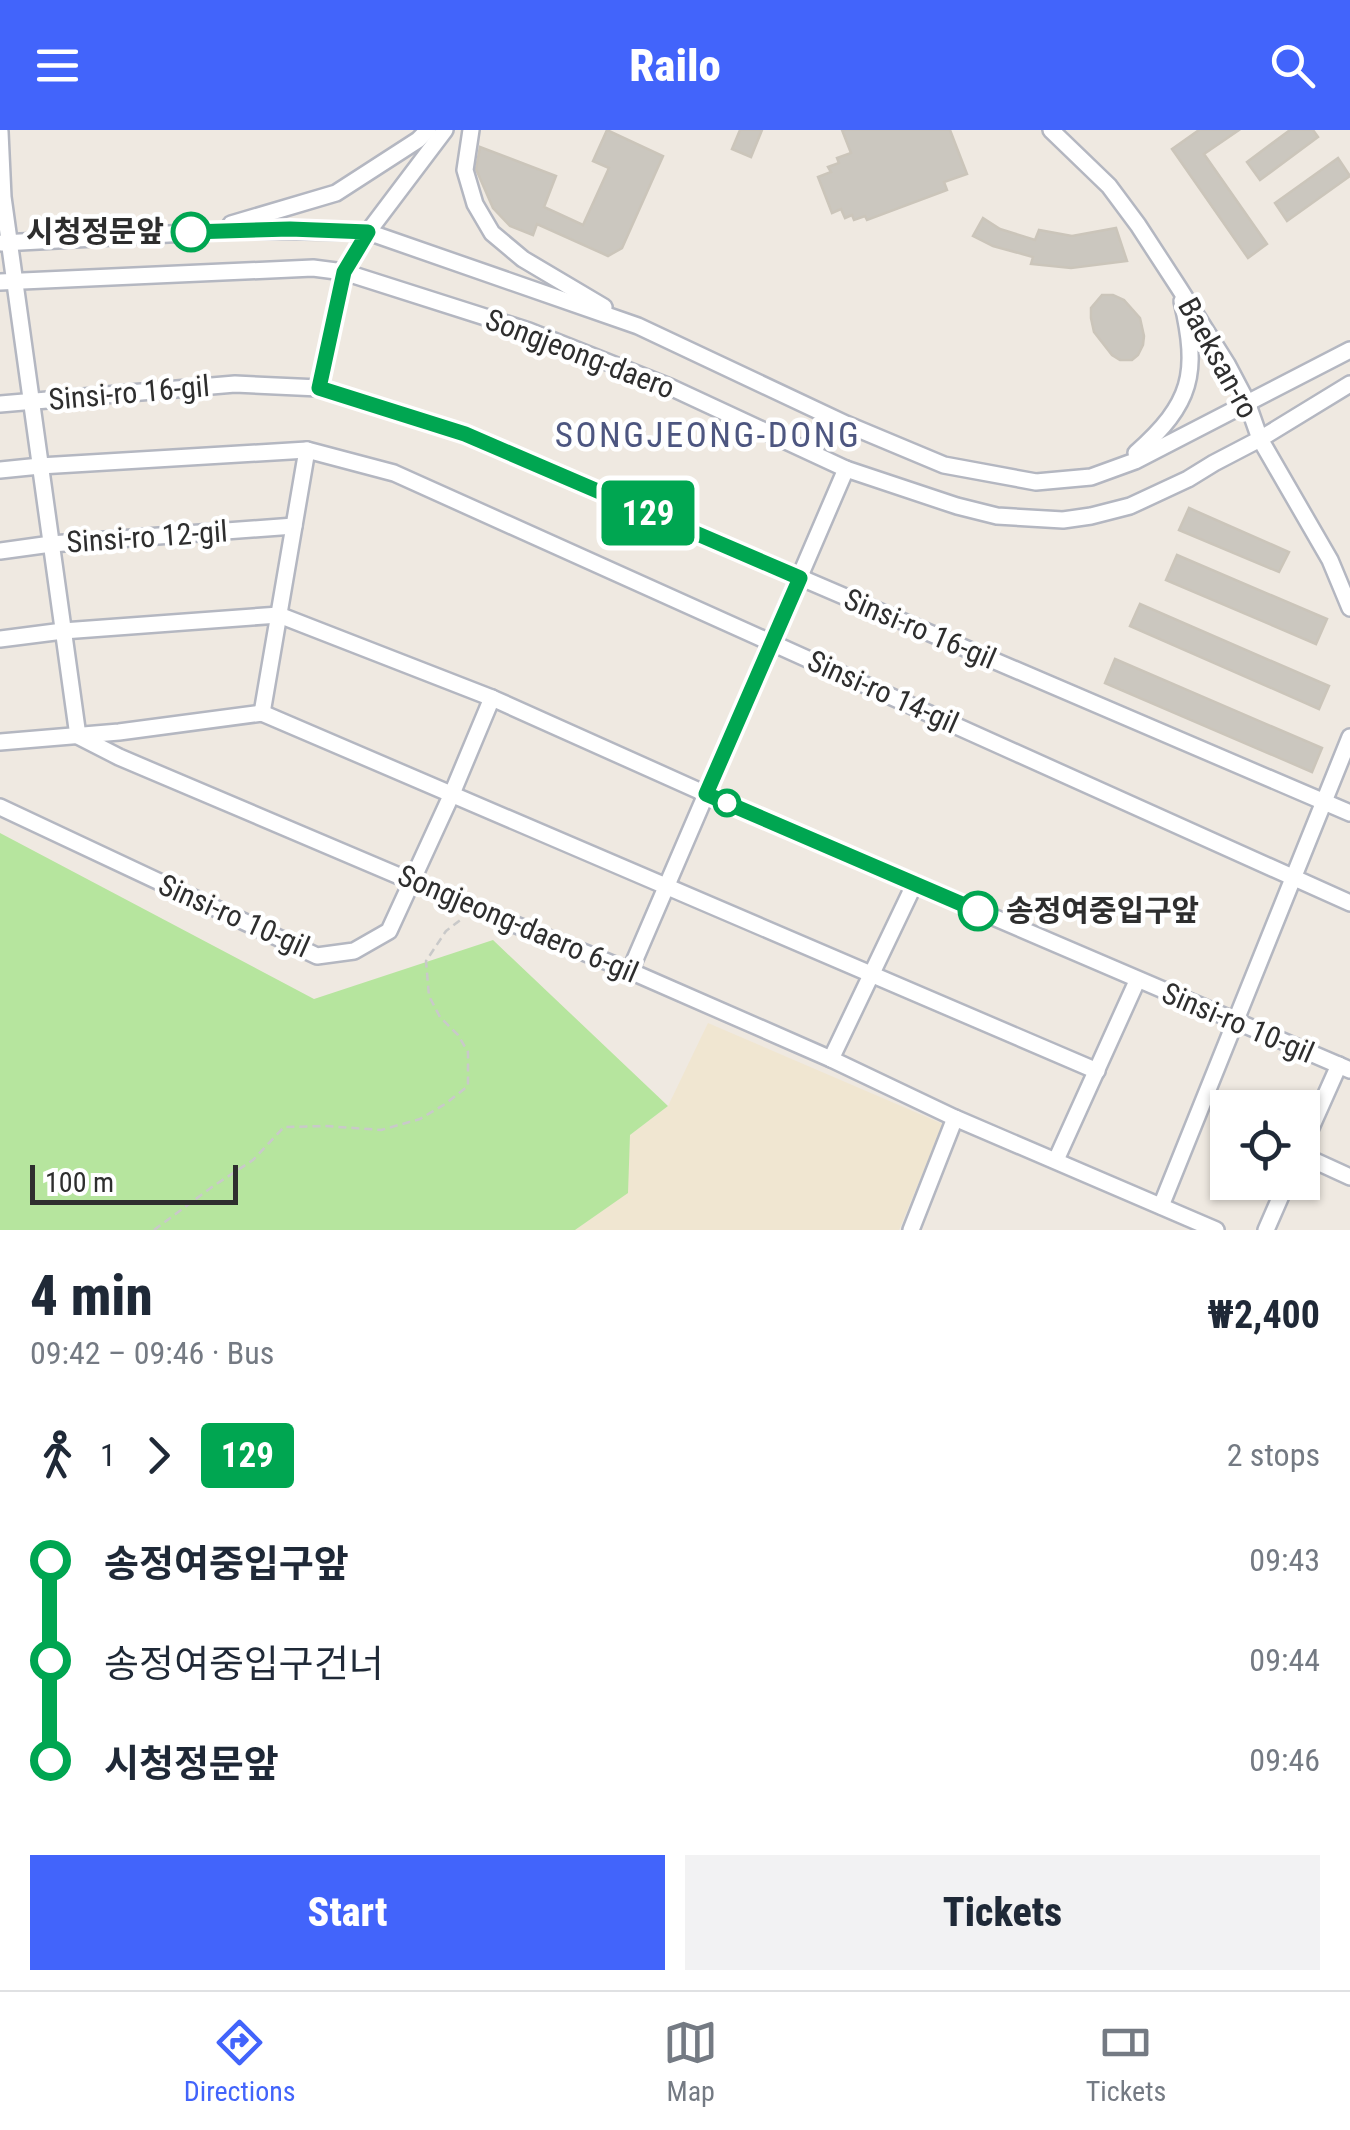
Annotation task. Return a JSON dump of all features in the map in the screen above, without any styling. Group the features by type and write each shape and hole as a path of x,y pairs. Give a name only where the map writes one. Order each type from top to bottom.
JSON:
{"street":[{"path":"210,231 336,193 428,130"},
{"path":"319,388 344,272 368,232 445,130"},
{"path":"471,130 465,170 475,204 492,233 523,259 638,326"},
{"name":"Baeksan-ro","path":"1051,130 1109,186 1179,288 1247,402 1260,439 1330,560 1350,608"},
{"path":"0,132 7,282 31,400 78,736"},
{"name":"Songjeong-daero","path":"4,243 210,231 368,232 638,326 846,424 944,465 1036,482 1092,476 1135,461 1350,350"},
{"name":"Songjeong-daero","path":"7,282 313,268 344,272 530,331 670,387 846,469 997,516 1063,520 1130,506 1188,479 1350,384"},
{"path":"1122,466 1162,430 1186,389 1191,368 1190,335 1179,288"},
{"name":"Sinsi-ro 16-gil","path":"0,404 235,384 319,388 465,434 1350,813"},
{"path":"262,713 307,450"},
{"name":"Sinsi-ro 14-gil","path":"0,470 307,450 394,474 1350,903"},
{"path":"630,971 846,469"},
{"name":"Sinsi-ro 12-gil","path":"0,551 294,526"},
{"name":"Sinsi-ro 10-gil","path":"0,639 63,630 278,615 492,698 1345,1068 1320,1117"},
{"name":"Sinsi-ro 10-gil","path":"0,807 317,956 354,951 388,931 492,698"},
{"path":"0,742 262,713 1096,1071"},
{"name":"Songjeong-daero 6-gil","path":"78,736 479,910 630,971 955,1118 1216,1230"},
{"path":"1161,1206 1350,737"},
{"path":"831,1059 915,883"},
{"name":"Sinsi-ro 10-gil","path":"1056,1160 1138,980"},
{"path":"911,1230 955,1118"},
{"name":"Sinsi-ro 10-gil","path":"1320,1161 1350,1177"},
{"path":"1266,1230 1279,1200"}],"path":[{"path":"154,1230 253,1160 284,1127 381,1130 420,1118 468,1086 468,1052 428,996 426,961 446,931 479,910"}],"shaded area":[{"path":"708,1023 943,1124 899,1230 575,1230 627,1193 630,1135 668,1106"}],"green space":[{"path":"0,833 314,999 493,940 668,1106 630,1135 628,1193 575,1230 0,1230"}],"building":[{"path":"607,130 663,156 622,248 608,256 537,224 533,235 510,226 493,208 476,169 480,147 556,176 544,207 583,225 609,168 593,161"},
{"path":"740,130 762,130 751,157 732,149"},
{"path":"842,130 950,130 967,174 944,182 947,190 867,220 865,216 845,218 841,209 832,213 818,177 831,172 828,167 839,163 837,158 851,153"},
{"path":"1199,130 1239,130 1204,154 1267,244 1248,258 1172,149"},
{"path":"1290,130 1313,130 1318,137 1260,180 1247,162"},
{"path":"1338,158 1350,176 1287,221 1275,203"},
{"path":"983,218 1000,229 1035,240 1039,230 1072,236 1116,228 1127,261 1071,268 1031,264 1033,257 973,236"},
{"path":"1102,295 1124,300 1140,318 1143,345 1132,360 1112,355 1094,332 1091,308"},
{"path":"1189,508 1289,552 1279,572 1179,530"},
{"path":"1177,555 1327,619 1316,644 1166,580"},
{"path":"1140,604 1329,686 1319,709 1130,626"},
{"path":"1115,659 1322,748 1312,772 1105,683"}],"bus line":[{"name":"129","path":"191,232 368,232 344,272 319,388 465,434 800,578 706,794 978,911"}],"place":[{"name":"시청정문앞","path":"191,232"},
{"name":"송정여중입구앞","path":"978,911"}],"district":[{"name":"SONGJEONG-DONG","path":"708,435"}]}
